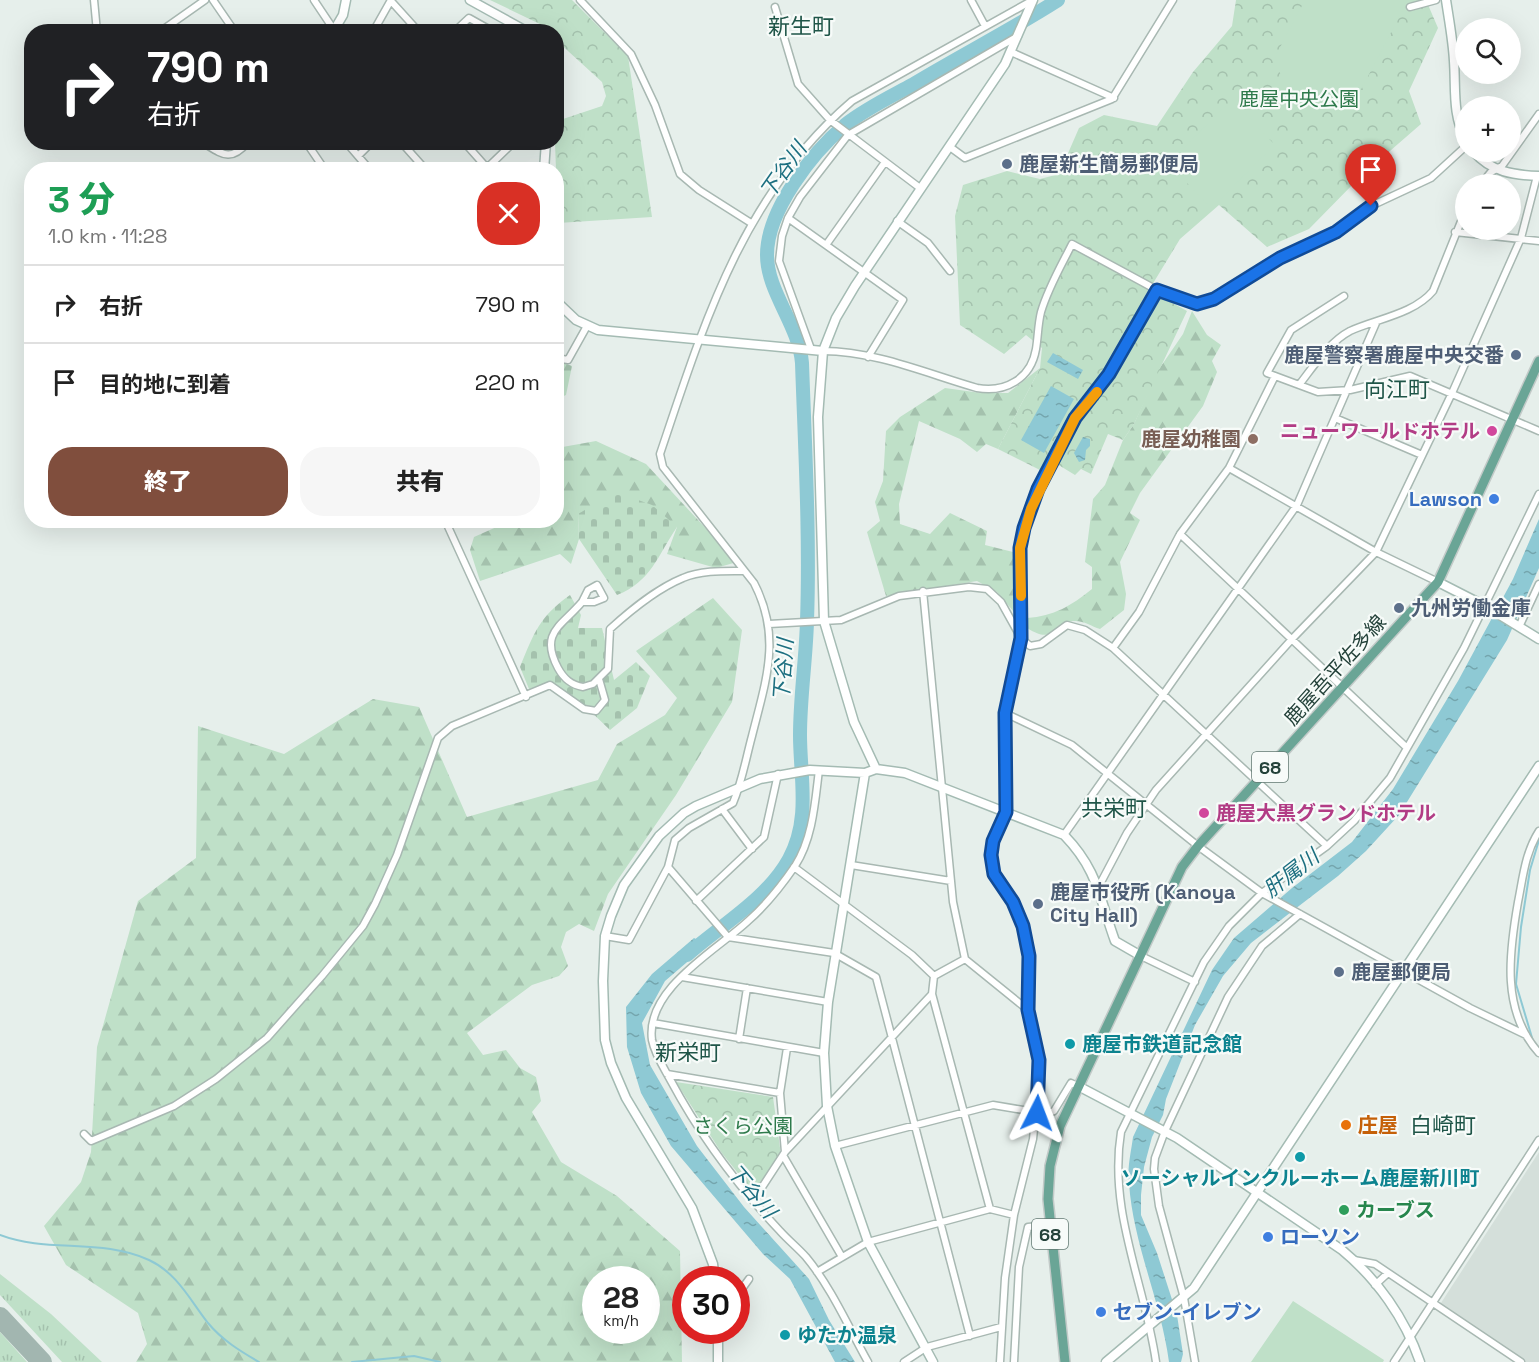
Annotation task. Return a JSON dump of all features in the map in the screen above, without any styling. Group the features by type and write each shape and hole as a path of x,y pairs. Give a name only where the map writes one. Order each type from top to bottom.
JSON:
{"main road":[{"name":"鹿屋吾平佐多線","path":"1065,1362 1048,1199 1050,1166 1060,1126 1182,867 1198,846 1438,582 1539,361"}],"street":[{"path":"94,0 96,24"},
{"path":"171,24 205,0"},
{"path":"213,0 230,24"},
{"path":"314,0 329,24"},
{"path":"338,24 343,15 345,0"},
{"path":"470,0 514,24"},
{"path":"580,0 631,54 655,105 681,174 699,190 751,223"},
{"path":"971,0 985,26"},
{"path":"950,147 965,158 1114,98 1173,0"},
{"path":"1410,7 1436,0"},
{"path":"1446,0 1453,49 1455,109"},
{"path":"378,24 391,1 412,24"},
{"path":"605,936 629,940 668,867 675,840 689,828 733,803 767,679 769,624 764,602 744,571 663,467 660,454 698,340 751,223 792,161 830,120 852,101 1032,2"},
{"path":"876,769 854,722 820,621 818,417 823,351 836,318 864,272 950,147 1011,52 1032,2"},
{"path":"775,7 798,84 830,120 920,188"},
{"path":"463,24 469,18 480,24"},
{"path":"809,348 779,261 782,236 788,218 800,197 848,135 1020,33"},
{"path":"1011,52 1114,98"},
{"path":"1491,174 1539,114"},
{"path":"217,150 226,155 242,150"},
{"path":"353,150 363,162"},
{"path":"358,156 364,150"},
{"path":"408,150 419,162"},
{"path":"471,150 480,162"},
{"path":"493,162 506,150"},
{"path":"564,309 576,320 587,326 622,334 841,351 977,388 989,390 1009,388 1028,370 1036,352 1040,315 1047,293 1072,244 1157,290 1197,304 1214,299 1280,258 1336,232 1371,206 1431,178 1455,156"},
{"path":"826,244 885,162"},
{"path":"1487,162 1496,169 1512,174 1538,176 1521,238 1539,241"},
{"path":"788,218 903,300 868,357"},
{"path":"897,221 928,243 950,271"},
{"path":"1299,385 1332,345 1348,332 1376,323 1427,299 1433,291 1455,232"},
{"path":"1099,886 1145,804 1292,639 1376,552 1452,393 1520,240"},
{"path":"1000,1362 1001,1327 1014,1215 1033,1139 1037,1113 1039,1060 1028,1010 1029,956 1023,926 1013,902 994,874 991,855 993,841 1006,812 1005,713 1021,638 1020,548 1024,528 1038,489 1075,418 1109,374 1157,290"},
{"path":"1344,296 1291,330 1267,373 1318,392 1347,390 1410,376 1539,431"},
{"path":"1064,835 1297,505 1376,323"},
{"path":"564,359 568,360 587,326"},
{"path":"1113,648 1139,612 1180,534 1229,468 1275,376"},
{"path":"1335,418 1422,455"},
{"path":"1229,468 1376,552 1486,607 1539,639"},
{"path":"1156,1362 1150,1326 1128,1247 1118,1190 1118,1149 1121,1132 1204,962 1229,927 1263,894 1326,846 1376,796 1390,778 1486,607 1521,537 1539,494"},
{"path":"449,528 526,697"},
{"path":"1180,534 1406,747"},
{"path":"582,602 552,634 552,655 565,679 576,686 593,684 599,679 609,664 610,629 630,611 683,578 702,573 744,571"},
{"path":"1517,626 1539,584"},
{"path":"769,624 841,620 899,596 923,591 969,587 987,589 1001,602 1021,638 1030,646 1041,644 1067,626 1077,626 1113,648 1326,846"},
{"path":"923,591 940,788 957,925 965,959 1028,1010"},
{"path":"84,1134 91,1141 174,1106 216,1079 267,1038 363,926 375,904 408,826 438,738 452,726 526,697 550,685 584,709 596,711 605,700 599,679"},
{"path":"1005,713 1072,745 1198,846 1263,894 1402,972 1526,1035"},
{"path":"1106,1362 1181,1300 1212,1263 1539,766"},
{"path":"713,1266 692,1208 626,1098 611,1064 602,1010 605,936 611,916 624,885 659,836 684,813 739,786 778,774 814,770 865,773 876,769 893,770 1064,835 1079,850 1099,886 1115,941 1195,982"},
{"path":"814,770 814,813 807,840 794,867 749,920 682,977 657,1008 652,1039 667,1074 713,1149 753,1201 817,1272 868,1362"},
{"path":"865,773 851,865 834,953 828,1002 824,1053 827,1106 836,1146 868,1242 927,1347 933,1362"},
{"path":"696,901 764,837 778,774"},
{"path":"722,809 752,849"},
{"path":"1539,831 1528,852 1523,872 1509,969 1510,991 1526,1035 1539,1053"},
{"path":"851,865 951,880"},
{"path":"668,867 728,937 834,953 876,977 913,1127 970,1336"},
{"path":"794,867 912,955 934,976"},
{"path":"1195,1362 1155,1186 1155,1158 1165,1131 1237,981 1267,941 1298,913"},
{"path":"934,976 965,959"},
{"path":"934,976 932,993 990,1209"},
{"path":"682,977 828,1002"},
{"path":"739,1039 747,988"},
{"path":"753,1201 784,1155 932,993"},
{"path":"653,1023 824,1053"},
{"path":"787,1048 780,1093 784,1155 842,1257"},
{"path":"667,1074 780,1093"},
{"path":"836,1146 993,1105 1037,1113 1054,1111 1071,1083 1165,1131 1354,1260 1396,1311 1420,1362"},
{"path":"1394,1362 1539,1140"},
{"path":"817,1272 868,1242 990,1209 1014,1215"},
{"path":"1014,1362 1019,1267 1028,1227 1050,1225"},
{"path":"1354,1260 1366,1261 1388,1274 1521,1362"},
{"path":"1375,1285 1388,1274"},
{"path":"904,1362 927,1347 1001,1327"},
{"path":"718,1344 718,1362"}],"shaded area":[{"path":"1539,1152 1539,1362 1525,1362 1439,1306"}],"green space":[{"path":"490,0 572,0 628,56 652,217 564,223 564,162 556,162 555,150 564,150 564,119 602,106 606,96 602,82 564,47 564,24 540,24"},
{"name":"鹿屋中央公園","path":"1236,0 1426,0 1438,28 1409,91 1421,124 1360,177 1309,229 1267,247 1219,205 1180,239 1149,290 1187,311 1134,424 1123,440 1108,434 1091,474 1081,469 1075,475 1047,458 1040,470 998,449 1040,368 1042,348 1026,335 1004,354 960,325 955,216 963,185 1007,171 1040,179 1059,174 1079,128 1104,115 1157,126 1193,72 1232,26"},
{"path":"1305,0 1408,0 1355,101 1322,106 1285,89 1275,57"},
{"path":"1232,100 1275,145 1211,208 1168,163"},
{"path":"1192,311 1207,335 1221,345 1212,361 1217,372 1203,406 1140,493 1130,513 1140,520 1120,562 1126,594 1124,610 1100,629 1084,622 1073,621 1059,625 1048,634 1036,633 1027,628 1027,618 1046,615 1062,609 1092,589 1092,567 1085,562 1093,499 1105,485 1123,440 1134,424 1157,372 1183,334"},
{"path":"564,363 572,366 564,396"},
{"path":"1040,368 998,449 986,444 977,452 960,439 919,421 899,504 900,524 930,534 950,513 987,531 985,545 1013,552 1014,612 997,592 977,581 886,596 867,532 880,521 875,502 883,481 886,431 900,417 945,388 981,393 1008,393"},
{"path":"596,441 646,464 737,562 716,568 667,554 677,527 578,514 579,539 571,564 560,554 480,581 470,550 474,537 494,528 564,528 564,447"},
{"path":"616,492 652,505 677,527 646,575 638,583 617,595 579,539 578,514"},
{"path":"570,595 581,615 578,628 602,628 614,680 636,662 650,676 637,708 610,730 585,706 550,685 529,689 520,667 529,644 544,618"},
{"path":"713,598 742,630 732,702 676,795 608,894 594,931 579,924 566,932 561,947 568,966 559,976 532,985 467,1033 483,1055 506,1050 520,1068 536,1077 541,1101 532,1112 561,1162 617,1196 680,1251 680,1266 672,1266 672,1344 682,1344 682,1362 136,1362 147,1344 138,1313 66,1265 44,1226 81,1182 91,1152 97,1047 138,901 196,858 198,726 284,754 373,699 419,707 467,817 598,780 617,744 665,715 677,698 636,651"},
{"name":"さくら公園","path":"676,1082 773,1097 781,1155 753,1192 721,1152"},
{"path":"0,1274 51,1314 102,1362 62,1362 0,1295"},
{"path":"1293,1301 1384,1360 1383,1362 1251,1362"},
{"path":"0,1332 27,1362 0,1362"}],"water":[{"path":"1053,353 1083,370 1078,379 1047,362"},
{"path":"1051,386 1074,399 1044,453 1021,440"},
{"path":"1083,437 1090,439 1090,446 1086,450 1085,460 1079,462 1074,453"},
{"path":"1539,519 1539,568 1507,640 1399,815 1366,851 1338,876 1251,943 1223,976 1195,1025 1166,1099 1163,1115 1152,1137 1144,1167 1141,1195 1141,1215 1157,1253 1177,1315 1183,1354 1181,1362 1169,1362 1132,1206 1128,1171 1133,1137 1212,970 1234,938 1292,888 1352,842 1393,789 1458,681 1513,579"},
{"path":"694,938 707,945 665,981 642,1023 650,1065 697,1146 744,1207 809,1279 829,1320 855,1362 835,1362 790,1279 763,1254 671,1146 641,1093 627,1047 626,1007 652,974"}],"waterway":[{"name":"下谷川","path":"687,955 769,887 789,859 796,844 802,813 800,721 808,589 802,363 795,335 768,269 769,238 775,220 783,201 806,167 845,125 869,108 1058,0"},
{"path":"1533,1041 1516,984 1521,927 1530,870 1539,840"},
{"path":"0,1235 36,1243 112,1249 149,1260 168,1272 219,1335 259,1362"},
{"path":"352,1362 414,1356 440,1362"}],"taxiway":[{"path":"0,1317 42,1362"}],"slow traffic":[{"path":"1021,596 1020,548 1024,528 1038,489 1075,418 1097,392"}],"place":[{"name":"鹿屋新生簡易郵便局","path":"1007,164"},
{"name":"鹿屋警察署鹿屋中央交番","path":"1516,355"},
{"name":"ニューワールドホテル","path":"1492,431"},
{"name":"鹿屋幼稚園","path":"1253,439"},
{"name":"Lawson","path":"1494,499"},
{"name":"九州労働金庫","path":"1399,608"},
{"name":"鹿屋大黒グランドホテル","path":"1204,813"},
{"name":"鹿屋市役所 (Kanoya City Hall)","path":"1038,904"},
{"name":"鹿屋郵便局","path":"1339,972"},
{"name":"鹿屋市鉄道記念館","path":"1070,1044"},
{"name":"庄屋","path":"1346,1125"},
{"name":"ソーシャルインクルーホーム鹿屋新川町","path":"1300,1157"},
{"name":"カーブス","path":"1344,1210"},
{"name":"ローソン","path":"1268,1237"},
{"name":"セブン-イレブン","path":"1101,1312"},
{"name":"ゆたか温泉","path":"785,1335"}],"district":[{"name":"新生町","path":"801,26"},
{"name":"向江町","path":"1397,389"},
{"name":"共栄町","path":"1114,808"},
{"name":"新栄町","path":"688,1052"},
{"name":"白崎町","path":"1443,1125"}],"route":[{"path":"1037,1113 1039,1060 1028,1010 1029,956 1023,926 1013,902 994,874 991,855 993,841 1006,812 1005,713 1021,638 1020,548 1024,528 1038,489 1075,418 1096,394 1109,374 1157,290 1197,304 1214,299 1280,258 1336,232 1371,206"}],"water label":[{"name":"肝属川","path":"1291,873"}]}
